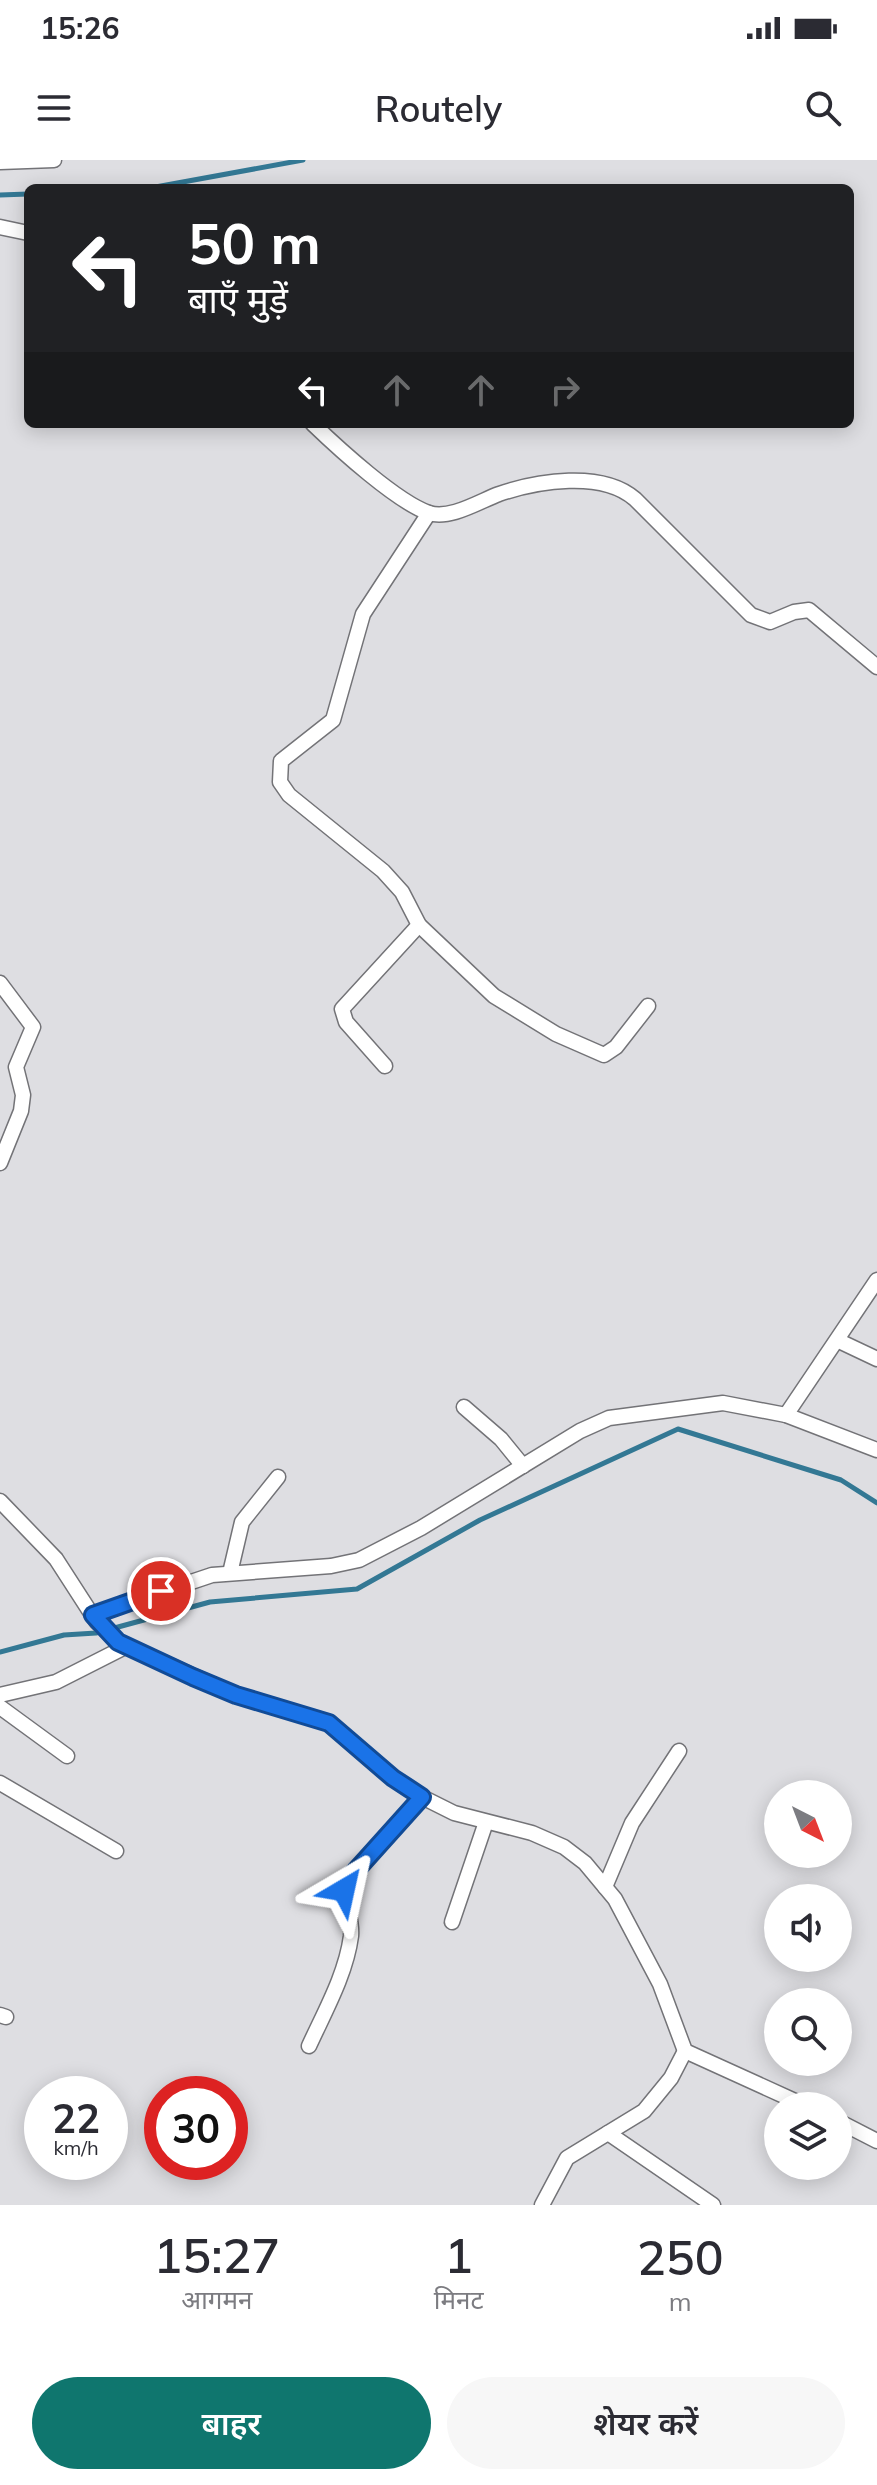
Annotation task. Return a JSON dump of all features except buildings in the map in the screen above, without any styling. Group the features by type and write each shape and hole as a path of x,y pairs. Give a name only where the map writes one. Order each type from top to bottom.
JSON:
{"street":[{"path":"0,162 54,160"},
{"path":"0,227 24,232"},
{"path":"318,428 372,475 429,513 446,513 501,493 550,483 593,484 620,489 635,499 751,615 770,622 794,612 809,610 877,667"},
{"path":"429,513 363,614 333,720 288,753 281,761 278,776 289,795 396,884 419,925 494,996 595,1053 604,1055 616,1047 648,1006"},
{"path":"385,1066 342,1016 342,1009 419,925"},
{"path":"0,983 33,1027 17,1059 21,1111 0,1163"},
{"path":"786,1415 839,1341 877,1280"},
{"path":"839,1341 877,1359"},
{"path":"94,1618 186,1582 230,1573 319,1567 359,1560 421,1528 609,1418 723,1403 786,1415 877,1450"},
{"path":"464,1407 501,1439 523,1466"},
{"path":"230,1573 242,1522 278,1477"},
{"path":"0,1501 56,1559 94,1618 123,1644 236,1695 329,1723 393,1778 422,1797 454,1813 532,1833 564,1847 585,1863 605,1887 660,1984 679,2042 685,2051 775,2092"},
{"path":"0,1695 56,1682 123,1644"},
{"path":"0,1707 67,1756"},
{"path":"605,1887 632,1823 679,1751"},
{"path":"0,1783 116,1851"},
{"path":"309,2046 348,1951 352,1929 346,1886 422,1797"},
{"path":"452,1922 486,1822"},
{"path":"542,2205 567,2158 636,2117 658,2096 685,2051"},
{"path":"852,2128 877,2141"},
{"path":"608,2133 713,2205"}],"waterway":[{"path":"172,184 303,160"},
{"path":"0,195 24,194"},
{"path":"0,1652 64,1635 96,1633 210,1602 357,1589 480,1520 678,1429 841,1480 877,1503"}],"route":[{"path":"161,1591 93,1615 118,1642 193,1677 236,1695 329,1723 345,1733 393,1778 422,1797 351,1876 344,1890"}]}
